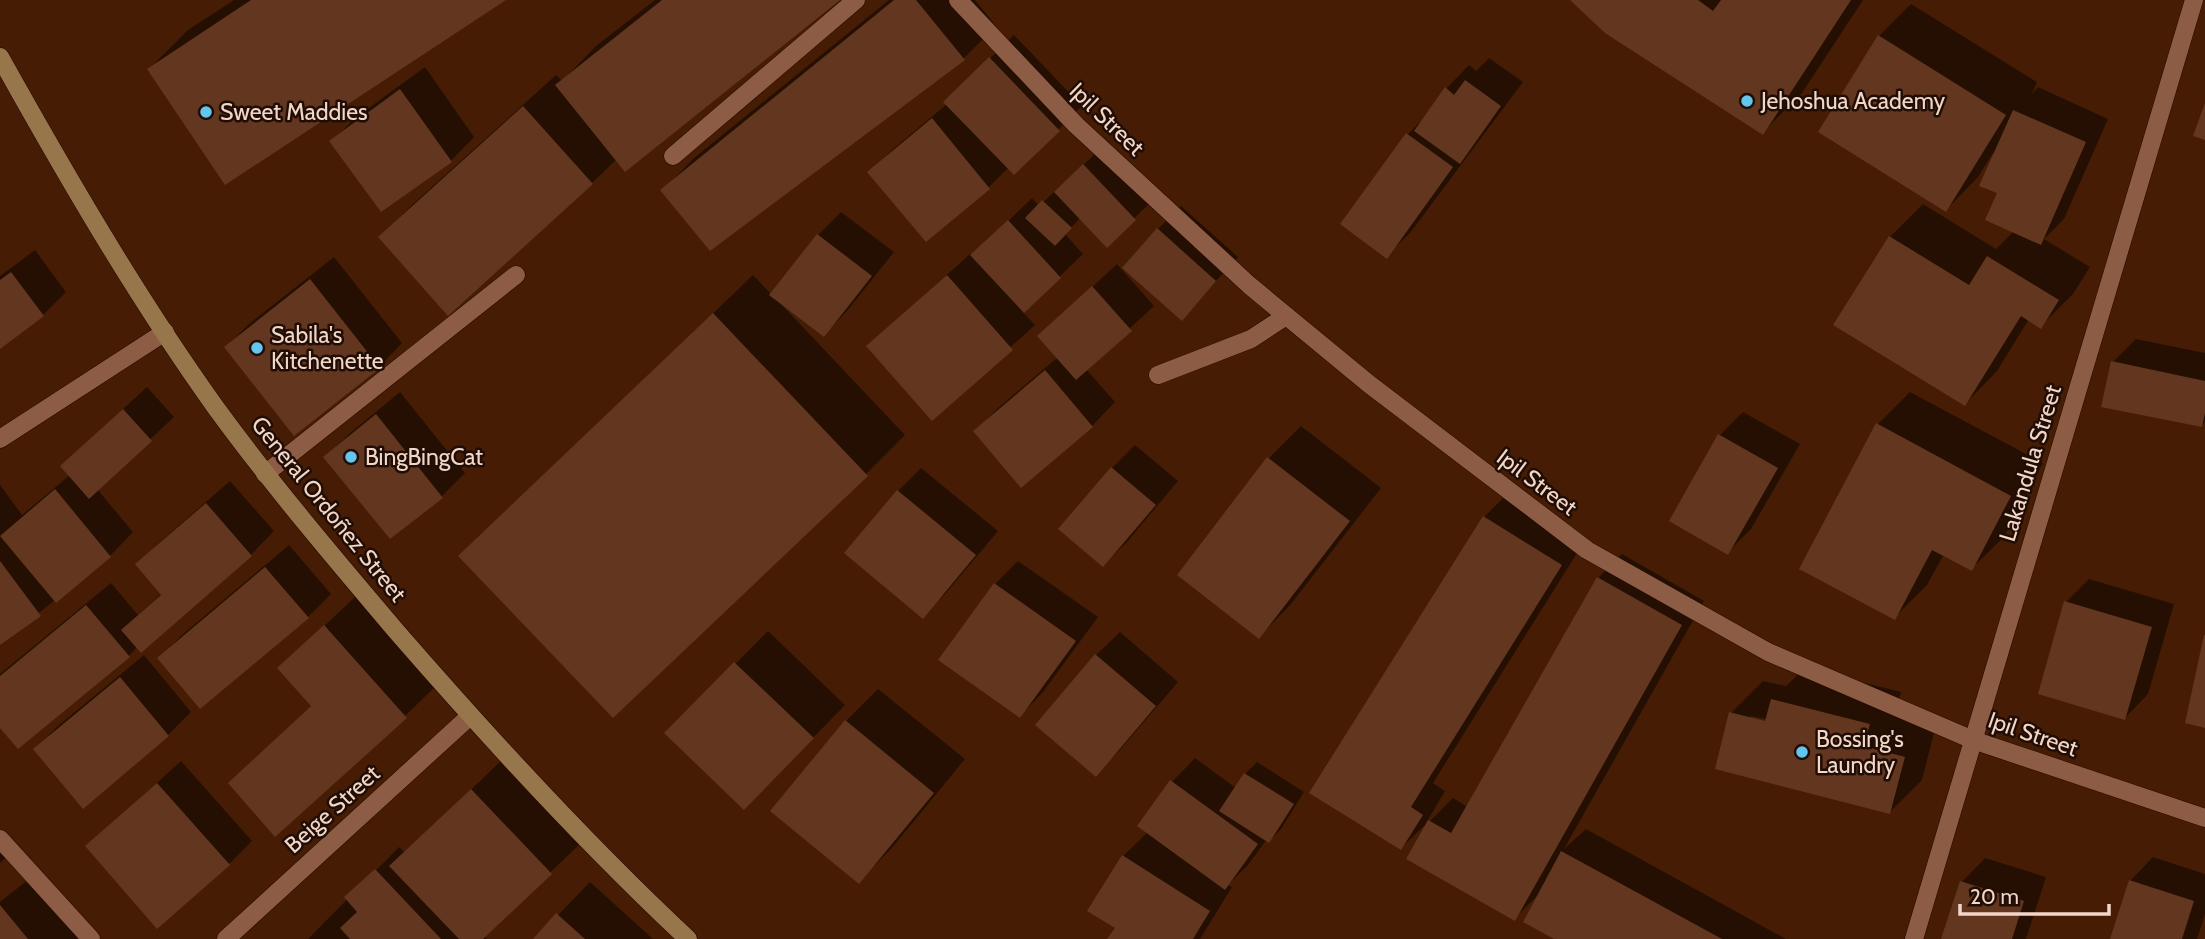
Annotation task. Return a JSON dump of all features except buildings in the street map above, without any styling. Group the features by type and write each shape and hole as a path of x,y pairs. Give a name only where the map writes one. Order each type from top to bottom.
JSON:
{"main road":[{"name":"General Ordoñez Street","path":"0,57 105,241 265,474 470,716 570,825 688,939"}],"street":[{"path":"673,156 856,0"},
{"name":"Ipil Street","path":"958,0 1076,125 1249,285 1368,384 1587,550 1769,652 1973,740 2205,818"},
{"name":"Lakandula Street","path":"1914,939 2194,0"},
{"path":"265,474 516,275"},
{"path":"1158,375 1251,339 1286,316"},
{"path":"0,439 165,332"},
{"name":"Beige Street","path":"226,939 470,716"},
{"path":"0,839 91,939"}],"place":[{"name":"Jehoshua Academy","path":"1747,101"},
{"name":"Sweet Maddies","path":"206,112"},
{"name":"Sabila's Kitchenette","path":"257,348"},
{"name":"BingBingCat","path":"351,457"},
{"name":"Bossing's Laundry","path":"1802,752"}]}
